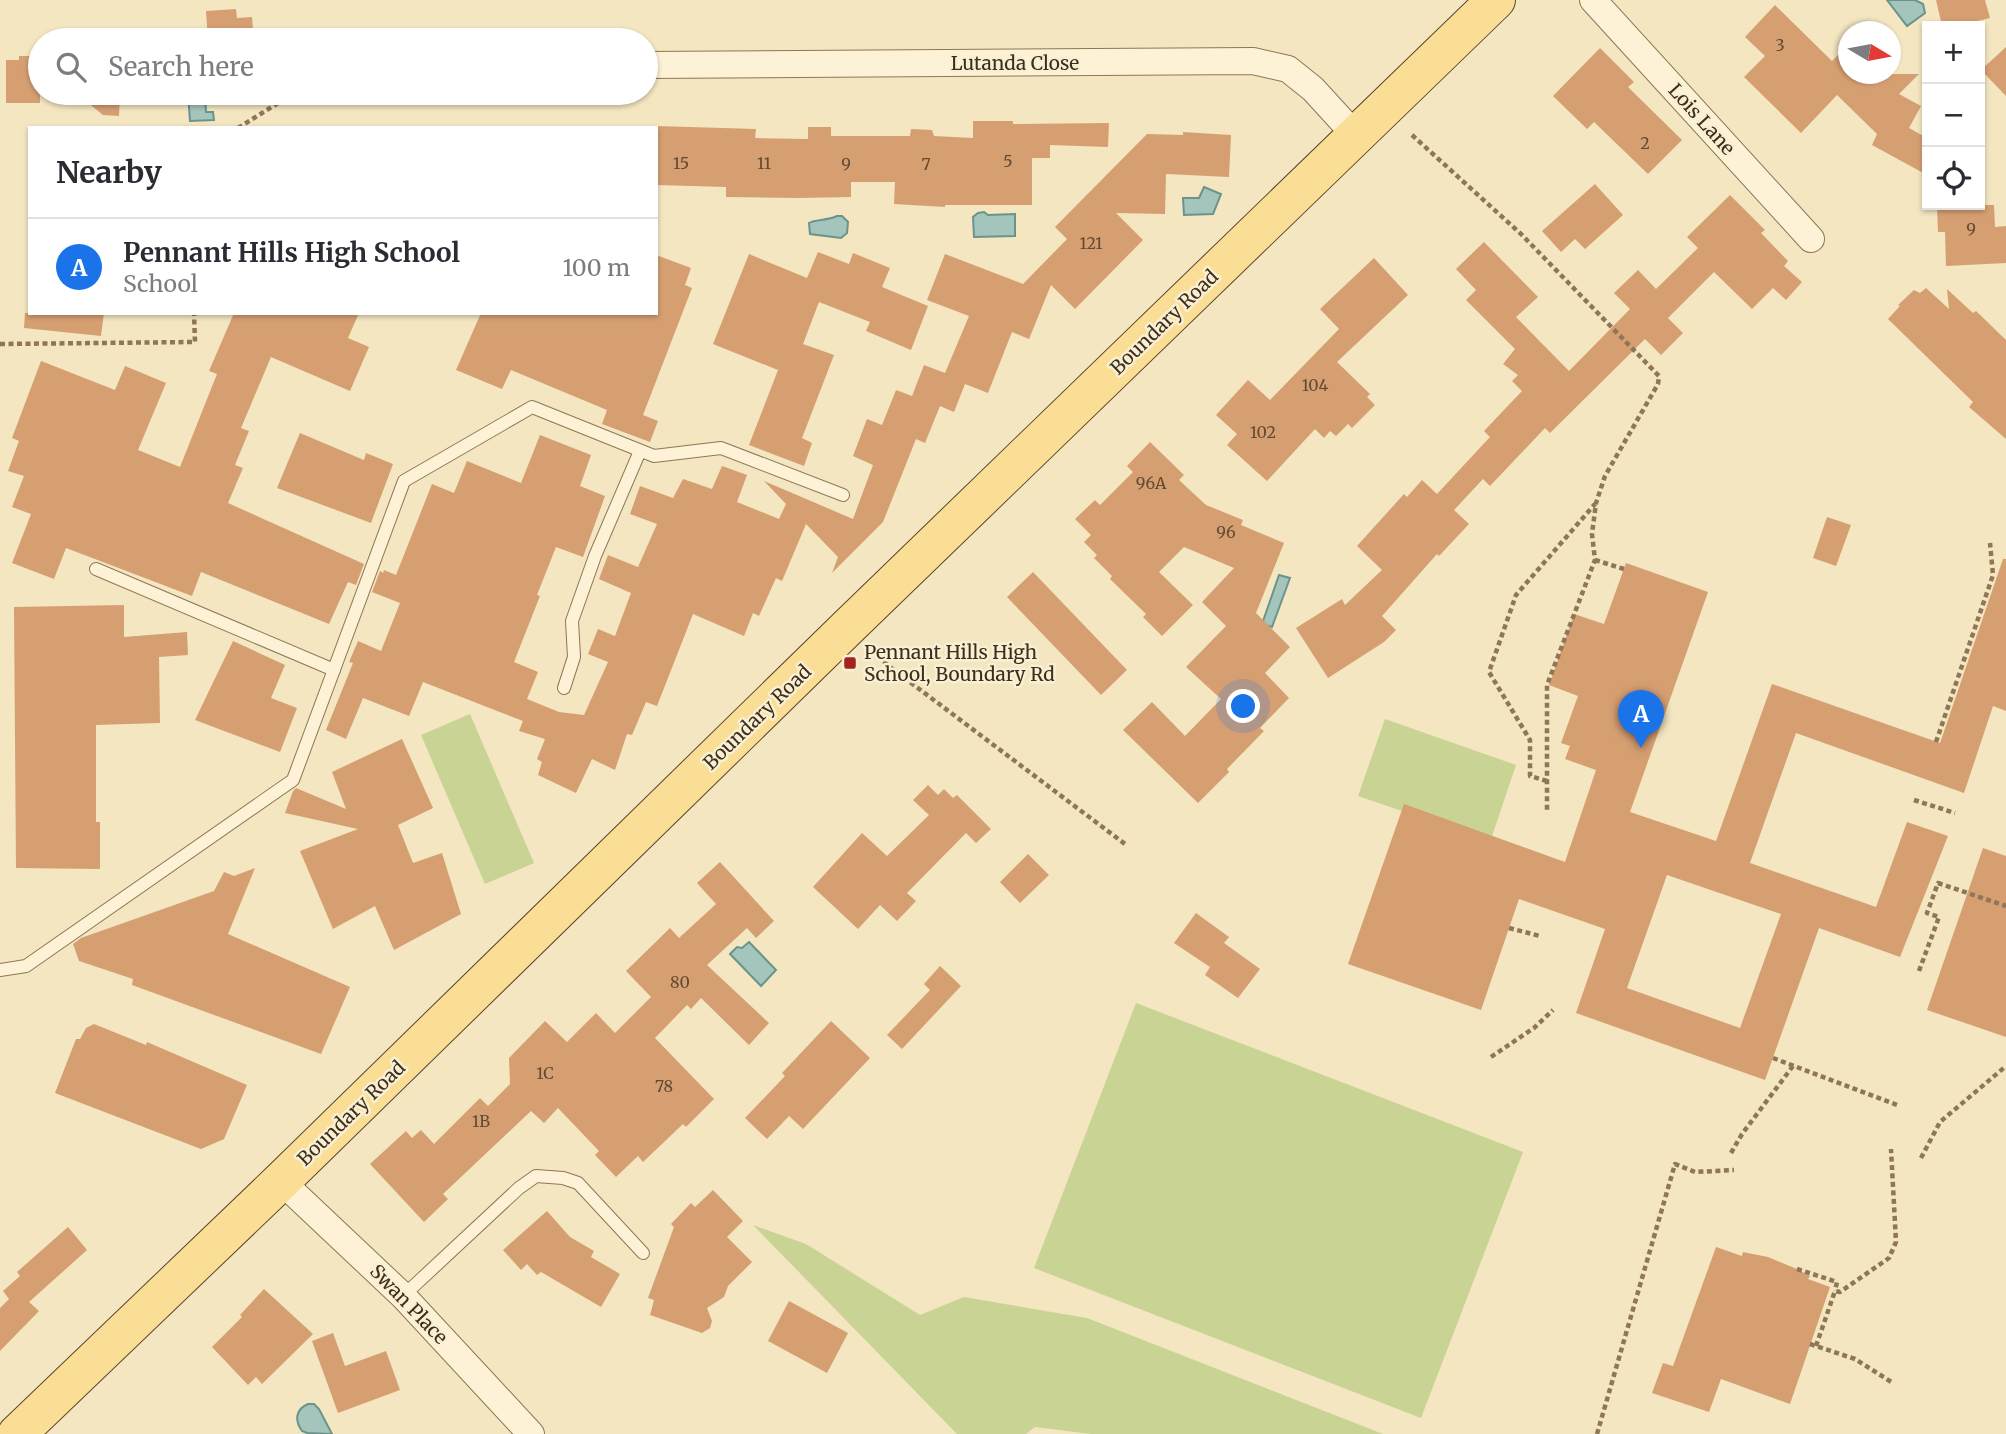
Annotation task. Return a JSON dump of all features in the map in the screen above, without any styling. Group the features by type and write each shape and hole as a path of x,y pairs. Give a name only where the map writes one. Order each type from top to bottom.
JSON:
{"main road":[{"name":"Boundary Road","path":"17,1434 281,1181 1496,0"}],"street":[{"name":"Lois Lane","path":"1593,0 1811,239"},
{"name":"Lutanda Close","path":"658,65 1253,61 1288,69 1313,89 1356,136"},
{"name":"Swan Place","path":"281,1181 403,1296 531,1434"}],"lane":[{"path":"0,970 26,966 293,780 404,481 532,407 654,456 721,448 843,495"},
{"path":"564,688 574,657 572,621 595,556 640,451"},
{"path":"96,569 334,670"},
{"path":"403,1296 519,1188 536,1176 563,1178 578,1183 643,1253"}],"path":[{"path":"241,126 275,105"},
{"path":"1412,135 1521,234 1659,376 1658,384 1605,476 1596,503 1592,534 1595,560 1547,685 1547,811"},
{"path":"0,344 195,342 194,315"},
{"path":"1546,781 1530,776 1530,740 1489,672 1516,595 1596,503"},
{"path":"1936,742 1993,575 1990,544"},
{"path":"1595,560 1624,569"},
{"path":"848,628 890,667 1125,844"},
{"path":"1914,800 1955,813"},
{"path":"1944,885 1947,878"},
{"path":"1919,971 1939,917 1927,913 1938,883 2006,906"},
{"path":"1509,928 1540,936"},
{"path":"1491,1057 1534,1028 1553,1010"},
{"path":"1773,1058 1900,1106"},
{"path":"1731,1153 1793,1066"},
{"path":"1921,1158 1940,1122 2006,1066"},
{"path":"1835,1291 1840,1292 1889,1258 1896,1242 1891,1149"},
{"path":"1597,1434 1675,1164 1695,1172 1734,1170"},
{"path":"1797,1269 1837,1282 1813,1345 1855,1359 1893,1383"}],"green space":[{"path":"470,714 534,863 485,884 421,735"},
{"path":"1385,719 1516,765 1492,836 1358,796"},
{"path":"1136,1003 1523,1152 1421,1418 1034,1268"},
{"path":"753,1225 806,1244 920,1315 964,1297 1087,1318 1383,1434 1091,1434 1035,1427 1026,1434 957,1434"}],"water":[{"path":"1887,0 1915,0 1923,4 1925,13 1907,26"},
{"path":"189,105 206,105 206,112 213,112 214,120 190,121"},
{"path":"1204,187 1221,194 1213,214 1184,215 1183,198 1199,198"},
{"path":"984,212 988,215 1015,214 1015,236 974,237 973,217"},
{"path":"842,216 848,222 847,233 841,238 810,234 809,223"},
{"path":"1279,575 1290,578 1272,627 1262,624"},
{"path":"749,942 776,970 761,986 730,954 737,947 742,948"},
{"path":"308,1404 314,1404 319,1409 332,1434 302,1431 298,1415"}],"building":[{"path":"1936,0 1985,0 1990,18 1977,21 1941,21"},
{"path":"1775,5 1832,61 1838,55 1838,84 1901,84 1901,74 1919,74 1899,94 1921,106 1909,128 1922,135 1922,172 1872,145 1877,134 1837,95 1801,133 1744,77 1765,56 1745,37"},
{"path":"236,9 237,18 252,17 253,28 207,28 206,11"},
{"path":"2006,47 2006,96 1985,74 1985,66"},
{"path":"1600,48 1634,82 1628,87 1682,140 1648,174 1594,122 1587,129 1553,96"},
{"path":"19,56 28,56 28,103 6,103 6,60 19,60"},
{"path":"91,105 119,105 119,116 103,115"},
{"path":"973,121 1013,121 1013,124 1109,123 1108,147 1050,145 1050,158 1032,158 1032,205 945,207 894,204 895,182 851,182 851,197 800,198 726,197 726,187 658,185 658,126 756,129 755,138 808,139 808,127 831,127 831,136 910,136 911,129 932,130 934,136 973,138"},
{"path":"1183,132 1231,135 1229,177 1166,174 1165,214 1116,213 1143,240 1075,309 1051,285 1029,339 1012,332 988,393 965,384 954,412 940,406 925,443 916,439 883,522 832,573 838,557 806,524 782,581 776,578 759,616 753,613 744,636 693,614 657,706 646,702 632,735 627,734 615,770 592,759 576,793 538,775 542,762 537,759 545,739 519,731 523,721 423,682 409,716 363,698 346,739 326,730 353,663 349,662 358,641 381,651 400,603 372,592 380,571 396,575 432,484 454,493 467,461 521,483 540,435 591,455 580,486 605,496 583,557 556,547 514,662 538,672 527,699 559,712 584,715 608,662 588,654 598,629 615,636 631,593 599,579 608,555 638,567 657,524 630,514 640,486 673,498 683,479 712,489 722,466 747,475 737,502 779,519 786,504 764,481 853,519 873,465 853,456 867,419 882,425 896,390 912,396 924,365 945,373 969,316 927,300 945,254 1023,284 1067,239 1055,227 1147,134 1183,135"},
{"path":"1595,184 1623,215 1585,249 1575,239 1561,252 1542,231"},
{"path":"1730,195 1765,230 1761,233 1788,261 1784,266 1802,282 1786,300 1773,288 1752,309 1714,272 1668,318 1683,333 1661,355 1645,339 1550,433 1545,428 1490,486 1483,479 1454,510 1469,524 1439,556 1437,554 1382,616 1396,630 1384,642 1328,678 1296,628 1342,599 1345,605 1382,570 1357,546 1404,494 1407,497 1422,480 1437,494 1490,437 1484,431 1522,391 1512,381 1518,375 1503,364 1515,349 1466,300 1476,290 1456,269 1484,242 1538,297 1516,317 1569,371 1630,309 1614,293 1638,270 1656,289 1698,248 1687,237"},
{"path":"1985,205 1994,205 1995,227 2006,226 2006,263 1946,266 1945,232 1938,232 1937,210 1985,210"},
{"path":"818,252 849,264 853,253 890,268 882,287 928,306 911,350 866,331 870,322 819,302 803,344 834,355 802,438 812,443 804,466 749,445 778,370 713,344 749,254 807,278"},
{"path":"658,256 691,268 685,285 692,288 643,415 658,421 650,442 602,424 607,410 511,370 502,389 456,370 480,315 658,315"},
{"path":"1374,258 1408,295 1337,362 1370,394 1367,397 1375,405 1352,428 1348,424 1336,436 1330,431 1324,438 1315,429 1267,481 1227,445 1237,434 1216,415 1248,380 1270,400 1339,329 1320,309"},
{"path":"1926,288 1949,309 1947,289 1973,313 1976,311 2006,340 2006,439 1969,407 1973,402 1888,319 1914,290 1920,293"},
{"path":"25,313 104,315 101,336 24,328"},
{"path":"233,315 358,315 348,338 369,347 350,391 271,357 241,428 249,431 235,465 243,468 228,503 364,564 356,585 348,582 329,624 201,572 192,596 66,548 54,579 12,563 31,514 12,507 24,476 8,471 19,441 12,438 41,361 115,390 125,366 166,383 138,450 180,467 217,374 209,371"},
{"path":"300,433 364,460 366,453 393,464 371,523 277,488"},
{"path":"1150,442 1184,475 1179,480 1206,505 1243,520 1241,525 1284,543 1256,613 1290,647 1265,673 1289,698 1260,728 1264,731 1227,769 1229,772 1198,803 1123,730 1152,702 1185,736 1221,699 1186,667 1226,626 1202,602 1234,568 1184,547 1159,572 1193,605 1162,636 1143,617 1146,614 1110,579 1112,576 1094,558 1097,555 1084,542 1091,535 1075,519 1095,500 1100,505 1133,472 1127,466"},
{"path":"1827,517 1851,525 1836,566 1813,558"},
{"path":"2003,559 2006,559 2006,711 1993,706 1964,793 1796,733 1750,863 1876,907 1907,822 1948,836 1900,957 1819,928 1765,1080 1576,1013 1605,929 1519,899 1481,1010 1348,964 1404,804 1565,862 1596,770 1565,759 1570,746 1561,743 1578,696 1549,685 1574,614 1604,624 1626,563 1708,592 1630,812 1716,841 1772,684 1940,743","holes":["1667,875 1781,914 1740,1028 1627,988"]},
{"path":"1033,572 1127,670 1101,695 1007,597"},
{"path":"124,605 124,637 187,632 188,655 159,657 160,723 96,725 96,822 100,822 100,869 16,868 14,607"},
{"path":"233,641 285,665 271,698 297,708 280,752 195,720"},
{"path":"402,739 433,808 398,825 413,863 442,853 461,914 394,950 375,906 333,929 300,851 358,829 285,813 296,788 346,809 332,772"},
{"path":"928,785 938,795 944,789 953,798 957,795 991,829 976,843 966,833 907,893 916,901 897,921 880,905 858,929 813,887 862,833 887,856 929,815 913,800"},
{"path":"1983,848 2006,856 2006,1037 1927,1010"},
{"path":"1028,854 1049,875 1020,903 1000,882"},
{"path":"720,862 774,921 756,938 747,928 707,965 769,1023 749,1045 701,998 691,1009 687,1005 655,1038 714,1099 686,1127 683,1124 643,1162 638,1156 616,1177 595,1155 599,1151 558,1108 544,1123 531,1111 443,1194 448,1199 424,1222 370,1164 406,1131 412,1138 421,1130 434,1144 480,1098 488,1106 510,1084 509,1058 545,1021 567,1042 596,1013 615,1033 651,997 626,971 670,928 679,938 716,904 697,883"},
{"path":"255,868 228,934 350,987 321,1054 132,985 133,979 79,961 73,944 81,938 214,891 224,872 234,876"},
{"path":"1196,913 1229,937 1224,943 1260,969 1238,998 1205,975 1210,967 1174,943"},
{"path":"940,966 961,986 902,1049 887,1035 930,990 924,984"},
{"path":"831,1021 870,1058 803,1129 789,1116 767,1139 745,1118 785,1076 782,1073"},
{"path":"94,1024 146,1045 147,1042 247,1085 224,1139 201,1149 55,1093 76,1039 80,1039 86,1028"},
{"path":"713,1190 743,1221 727,1237 752,1262 728,1286 724,1297 707,1308 712,1321 710,1328 702,1333 650,1315 654,1300 648,1298 674,1227 671,1224 691,1203 695,1207"},
{"path":"547,1211 570,1237 594,1251 591,1257 620,1274 601,1307 541,1272 537,1275 527,1264 521,1270 503,1250"},
{"path":"68,1227 87,1250 29,1302 39,1311 0,1351 0,1308 9,1299 3,1291 20,1276 17,1272"},
{"path":"1716,1247 1742,1256 1743,1252 1768,1257 1810,1276 1808,1279 1830,1287 1790,1404 1721,1379 1709,1412 1652,1393 1663,1363 1673,1366"},
{"path":"264,1289 313,1334 262,1384 256,1377 248,1385 212,1347 242,1317 240,1315"},
{"path":"789,1301 848,1333 827,1373 768,1341"},
{"path":"333,1333 345,1366 386,1351 400,1390 338,1413 312,1341"}],"place":[{"name":"Pennant Hills High School, Boundary Rd","path":"850,663"},
{"name":"Pennant Hills High School","path":"1641,748"}]}
